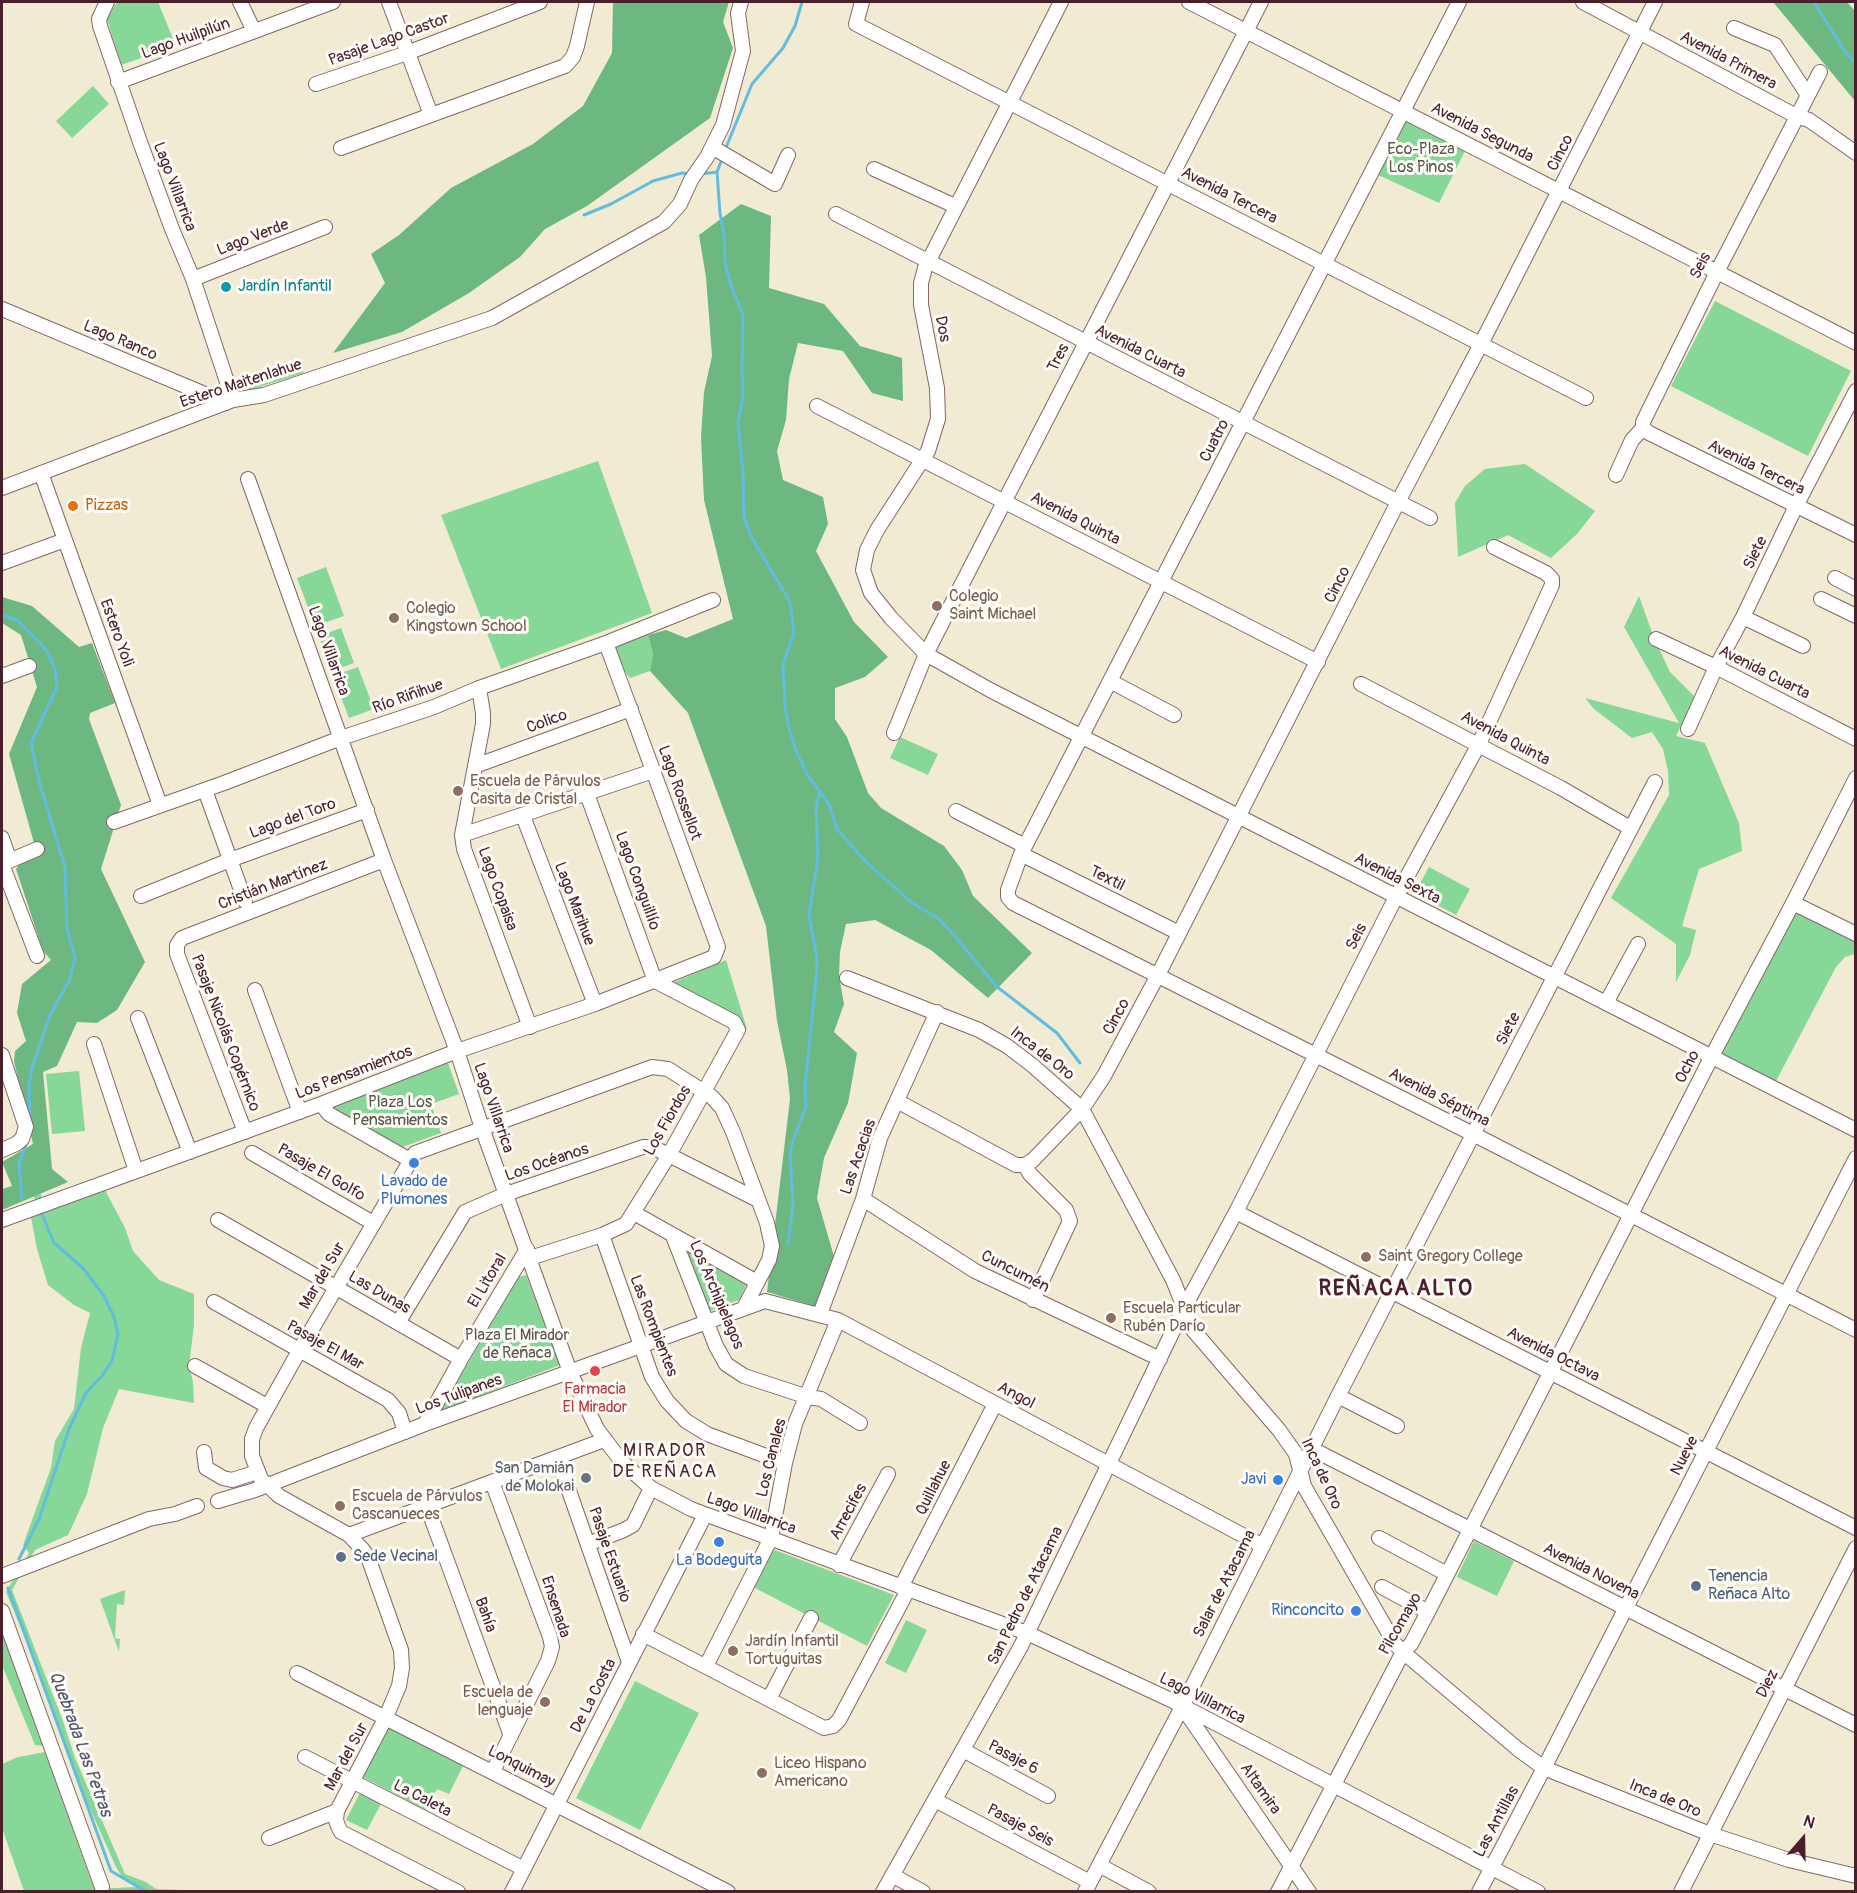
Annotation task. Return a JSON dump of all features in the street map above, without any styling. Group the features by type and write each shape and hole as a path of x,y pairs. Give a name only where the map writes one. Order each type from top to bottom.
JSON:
{"street":[{"name":"Lago Villarrica","path":"107,2 99,19 118,82 172,229 193,279 229,402"},
{"path":"240,2 254,31"},
{"name":"Lago Huilpilún","path":"118,82 333,2"},
{"path":"389,2 431,115"},
{"name":"Pasaje Lago Castor","path":"316,84 540,2"},
{"path":"341,148 565,66 573,57 577,46 587,2"},
{"name":"Estero Maitenlahue","path":"2,488 229,402 264,395 492,318 664,222 680,204 691,180 723,125 743,51 738,13 741,2"},
{"name":"Avenida Tercera","path":"862,2 856,24 1586,398"},
{"name":"Dos","path":"926,654 891,618 871,593 863,570 865,556 877,530 922,460 936,430 939,408 937,388 921,305 921,284 927,261 1061,2"},
{"name":"Avenida Segunda","path":"1189,2 1856,343"},
{"name":"Tres","path":"894,733 926,654 1261,2"},
{"name":"Cuatro","path":"1008,897 1008,890 1023,850 1459,2"},
{"name":"Avenida Primera","path":"1583,2 1796,116 1809,120 1856,153"},
{"name":"Cinco","path":"1025,1166 1034,1160 1082,1109 1104,1076 1158,975 1398,502 1656,2"},
{"path":"1734,28 1775,45 1807,94"},
{"name":"Seis","path":"1616,475 1632,440 1643,428 1643,422 1717,272 1820,72"},
{"path":"712,147 775,184 788,155"},
{"path":"874,169 955,206"},
{"name":"Avenida Cuarta","path":"836,214 1430,518"},
{"name":"Lago Verde","path":"193,279 325,227"},
{"name":"Lago Ranco","path":"2,309 229,402"},
{"name":"Siete","path":"1688,729 1716,667 1743,617 1796,506 1856,392"},
{"name":"Avenida Quinta","path":"817,406 1318,662"},
{"name":"Avenida Tercera","path":"1643,428 1856,535"},
{"name":"Estero Yoli","path":"41,473 160,805"},
{"name":"Lago Villarrica","path":"248,479 384,860 457,1051 482,1128 570,1372 591,1419 622,1462 651,1488 705,1515 1027,1633 1182,1707 1538,1892"},
{"path":"2,563 65,540"},
{"name":"Seis","path":"1184,1308 1236,1212 1396,897 1479,744 1552,585 1552,579 1546,573 1494,547"},
{"path":"1835,578 1856,589"},
{"path":"1821,598 1856,615"},
{"name":"Río Riñihue","path":"114,822 341,738 434,707 479,688 606,643 712,600"},
{"path":"1743,617 1803,646"},
{"name":"Avenida Cuarta","path":"1656,639 1856,739"},
{"name":"Lago Rossellot","path":"606,643 718,946 716,954"},
{"name":"Avenida Sexta","path":"926,654 1081,737 1856,1130"},
{"path":"2,676 29,666"},
{"path":"1110,681 1174,716"},
{"name":"Avenida Quinta","path":"1361,684 1479,744 1630,828"},
{"name":"Lago Copaisa","path":"479,688 483,713 462,835 464,849 530,1027"},
{"name":"Colico","path":"475,766 631,709"},
{"path":"462,835 653,771"},
{"name":"Ocho","path":"1551,1372 1856,777"},
{"name":"Siete","path":"1394,1292 1655,782"},
{"path":"205,790 245,901"},
{"name":"Lago Conguillío","path":"587,794 655,981"},
{"name":"Lago del Toro","path":"141,896 230,860 367,810"},
{"name":"Textil","path":"956,811 1023,850 1179,933"},
{"name":"Lago Marihue","path":"523,816 595,1004"},
{"path":"2,837 8,856 4,863 38,956"},
{"path":"4,863 37,849"},
{"name":"Cristián Martínez","path":"177,945 182,938 384,860"},
{"name":"Avenida Séptima","path":"1008,897 1013,903 1856,1330"},
{"path":"1793,903 1856,934"},
{"path":"1606,1003 1638,944"},
{"name":"Pasaje Nicolás Copérnico","path":"177,945 177,954 245,1132"},
{"name":"Los Pensamientos","path":"2,1220 300,1112 457,1051 595,1004 710,960 716,954"},
{"name":"Inca de Oro","path":"847,978 979,1030 1007,1046 1082,1109 1173,1280 1193,1330 1279,1430 1296,1454 1304,1486 1395,1644 1403,1652 1519,1750 1544,1768 1710,1834 1789,1860 1856,1876"},
{"name":"Los Fiordos","path":"528,1254 602,1235 626,1224 669,1155 738,1034 738,1027 734,1022 655,981"},
{"path":"255,990 300,1112"},
{"name":"Las Acacias","path":"820,1314 863,1199 880,1138 937,1012"},
{"path":"138,1018 190,1152"},
{"path":"94,1044 136,1171"},
{"path":"2,1055 26,1127 22,1139 2,1150"},
{"name":"Mar del Sur","path":"269,1838 337,1811 386,1717 401,1678 401,1650 368,1557 349,1535 279,1497 266,1485 257,1472 252,1456 252,1439 267,1406 410,1160 419,1150 652,1067 668,1069 704,1091 722,1108 734,1132 766,1223 772,1246 769,1260 745,1306"},
{"path":"2,1098 15,1092"},
{"path":"897,1101 1016,1166 1025,1166 1066,1210 1070,1221 1034,1300"},
{"path":"321,1104 329,1114 410,1160"},
{"name":"Los Océanos","path":"398,1323 461,1216 470,1208 643,1147 652,1147 758,1200"},
{"name":"Pasaje El Golfo","path":"252,1153 373,1223"},
{"name":"Nueve","path":"1544,1768 1856,1158"},
{"name":"Cuncumén","path":"863,1199 975,1271 1160,1359"},
{"name":"Avenida Octava","path":"1236,1212 1856,1528"},
{"path":"634,1213 758,1282"},
{"name":"Las Dunas","path":"218,1220 461,1359"},
{"name":"Las Rompientes","path":"602,1235 640,1346 666,1401 686,1421 717,1439 785,1463"},
{"name":"Los Archipielagos","path":"673,1236 719,1352 732,1368 744,1376 808,1397 821,1399 860,1424"},
{"name":"El Litoral","path":"425,1424 461,1359 528,1254"},
{"name":"Salar de Atacama","path":"1087,1887 1182,1707 1338,1396 1394,1292"},
{"name":"Angol","path":"745,1306 765,1301 838,1320 1263,1546"},
{"name":"Pasaje El Mar","path":"214,1302 391,1402 399,1413 405,1432"},
{"name":"Los Tulipanes","path":"218,1501 745,1306"},
{"name":"San Pedro de Atacama","path":"883,1892 1027,1633 1184,1308"},
{"name":"Los Canales","path":"706,1666 771,1538 795,1424 838,1320"},
{"path":"195,1366 267,1406"},
{"name":"Pilcomayo","path":"1278,1892 1403,1652 1411,1644 1428,1612 1551,1372"},
{"path":"1338,1396 1397,1426"},
{"name":"Quillahue","path":"769,1698 824,1728 833,1726 839,1720 995,1404"},
{"path":"349,1535 604,1440"},
{"name":"Avenida Novena","path":"1312,1449 1856,1725"},
{"path":"204,1452 206,1468 224,1478 232,1480 257,1472"},
{"name":"Pasaje Estuario","path":"556,1459 629,1662"},
{"name":"Arrecifes","path":"839,1565 888,1474"},
{"name":"Ensenada","path":"492,1482 551,1641 551,1654 548,1661 493,1771"},
{"path":"588,1544 633,1525 651,1488"},
{"path":"2,1576 149,1519 175,1514 197,1506"},
{"name":"Bahía","path":"427,1506 511,1736"},
{"name":"De La Costa","path":"512,1892 705,1515"},
{"path":"1379,1538 1447,1574"},
{"name":"Diez","path":"1681,1892 1856,1548"},
{"path":"1382,1587 1428,1612"},
{"path":"2,1611 102,1887"},
{"path":"643,1634 769,1698 811,1618"},
{"name":"Lonquimay","path":"297,1673 728,1892"},
{"name":"Altamira","path":"1182,1707 1292,1864 1309,1892"},
{"name":"Pasaje 6","path":"963,1750 1048,1796"},
{"name":"La Caleta","path":"305,1757 524,1869"},
{"name":"Las Antillas","path":"1479,1892 1544,1768"},
{"name":"Pasaje Seis","path":"935,1800 1087,1887"},
{"path":"337,1811 336,1820 341,1832 458,1892"},
{"path":"1099,1865 1149,1892"},
{"path":"892,1875 923,1892"}],"green space":[{"path":"117,2 158,2 176,46 121,65 107,19"},
{"path":"613,2 729,2 723,22 733,48 710,118 587,206 545,229 520,257 469,293 402,332 333,353 385,283 371,254 399,235 451,188 533,144 583,106 612,53"},
{"path":"1773,2 1847,2 1855,11 1855,101"},
{"path":"93,86 109,104 72,138 56,121"},
{"name":"Eco-Plaza Los Pinos","path":"1404,114 1467,147 1439,203 1374,173"},
{"path":"741,204 771,216 769,288 824,304 860,346 902,358 903,401 872,393 843,351 798,343 789,379 786,420 777,451 783,480 823,497 828,524 816,551 854,622 888,657 865,677 835,688 835,719 847,737 868,793 881,808 944,846 962,870 973,896 1032,953 988,998 931,950 875,920 846,924 840,952 839,976 844,1004 834,1032 857,1053 848,1103 824,1158 817,1198 835,1260 818,1307 767,1292 790,1099 787,1070 777,1021 766,926 688,713 650,671 653,654 648,635 666,630 686,638 733,619 704,500 701,437 704,392 712,356 706,277 699,235"},
{"path":"1715,301 1851,371 1808,456 1671,386"},
{"path":"296,362 304,373 243,392 239,378"},
{"path":"598,461 652,613 501,669 441,515"},
{"path":"1525,464 1595,511 1577,534 1551,558 1508,535 1458,557 1455,503 1465,486 1485,469"},
{"path":"326,567 344,616 315,626 297,578"},
{"path":"1639,596 1654,638 1670,672 1695,697 1676,736 1705,743 1739,823 1742,851 1699,869 1682,926 1696,930 1690,955 1676,982 1676,944 1611,898 1669,795 1668,771 1663,749 1652,732 1632,738 1594,709 1585,698 1679,723 1624,627"},
{"path":"2,597 32,606 79,647 92,643 115,703 90,713 89,719 121,805 101,869 145,962 117,1010 97,1023 77,1022 57,1066 43,1072 52,1169 68,1182 2,1210 2,1189 12,1186 2,1162 33,1144 14,1061 15,1051 26,1041 17,1013 22,984 51,960 43,951 16,869 34,843 9,754 37,687 21,635 2,623"},
{"path":"2,603 27,612 51,633 53,653 60,670 59,685 44,715 40,738 45,762 59,783 63,796 62,886 64,895 83,919 91,952 89,974 81,993 70,1006 58,1012 49,1021 44,1042 37,1083 46,1140 37,1183 46,1211 104,1188 125,1228 133,1251 159,1280 194,1294 194,1325 189,1366 193,1382 194,1403 119,1389 103,1428 87,1494 68,1535 35,1550 12,1590 75,1758 125,1874 146,1882 156,1889 211,1891 24,1891 2,1828 2,1764 18,1757 45,1752 94,1889 136,1887 124,1880 116,1867 75,1775 42,1679 6,1592 29,1553 23,1545 51,1468 55,1441 74,1409 81,1348 90,1313 74,1305 48,1285 37,1249 31,1217 39,1213 32,1190 32,1171 41,1139 32,1076 37,1042 48,1012 75,994 86,959 77,917 57,896 55,829 57,796 37,760 34,738 37,716 51,691 55,676 45,650 44,634 32,622 2,609"},
{"path":"341,628 354,663 331,671 319,636"},
{"path":"648,635 653,654 650,671 630,678 620,666 614,647"},
{"path":"358,667 374,709 349,718 333,676"},
{"path":"900,737 938,754 928,775 890,758"},
{"path":"1429,867 1470,889 1456,915 1415,893"},
{"path":"1798,912 1855,940 1855,954 1845,957 1836,967 1776,1081 1722,1054 1721,1050 1794,913"},
{"path":"726,960 747,1029 668,985"},
{"name":"Plaza Los Pensamientos","path":"448,1063 459,1094 431,1104 441,1133 400,1148 331,1106"},
{"path":"79,1071 85,1131 52,1134 46,1074"},
{"path":"682,1245 748,1281 739,1300 707,1312"},
{"name":"Plaza El Mirador de Reñaca","path":"526,1275 560,1365 440,1411 519,1277"},
{"path":"1474,1541 1514,1561 1497,1596 1457,1577"},
{"path":"772,1549 894,1595 867,1646 753,1587"},
{"path":"125,1590 124,1605 117,1604 115,1638 120,1639 119,1652 100,1599"},
{"path":"906,1620 927,1630 906,1673 885,1663"},
{"path":"2,1631 44,1746 35,1745 2,1665"},
{"path":"635,1681 699,1713 640,1830 576,1798"},
{"path":"388,1724 464,1764 449,1794 437,1789 426,1810 361,1776"},
{"path":"360,1793 381,1804 367,1830 346,1820"}],"waterway":[{"path":"725,150 752,84 783,48 795,26 802,2"},
{"path":"1814,2 1845,52 1856,63"},
{"path":"722,159 717,172 725,263 743,315 743,395 738,423 743,472 744,517 752,538 790,602 794,633 783,664 785,706 797,753 808,776 829,804 837,829 867,863 911,902 939,919 996,986 1057,1033 1080,1063"},
{"path":"700,174 717,172"},
{"path":"584,215 611,204 653,181 682,173 690,174"},
{"path":"2,615 17,620 35,638 47,651 55,669 57,687 31,743 39,781 65,867 67,930 75,957 70,979 50,1015 32,1068 29,1084 30,1121"},
{"path":"788,1244 793,1204 790,1154 806,1107 805,1087 816,979 817,960 809,914 818,858 816,810 819,793"},
{"path":"22,1199 19,1164 27,1142"},
{"path":"19,1559 39,1519 69,1429 86,1393 112,1361 118,1334 114,1317 104,1296 83,1268 54,1243 42,1214"},
{"name":"Quebrada Las Petras","path":"8,1588 111,1871 147,1892"}],"place":[{"name":"Jardín Infantil","path":"226,287"},
{"name":"Pizzas","path":"73,506"},
{"name":"Colegio Saint Michael","path":"937,606"},
{"name":"Colegio Kingstown School","path":"394,618"},
{"name":"Escuela de Párvulos Casita de Cristal","path":"458,791"},
{"name":"Lavado de Plumones","path":"414,1163"},
{"name":"Saint Gregory College","path":"1366,1257"},
{"name":"Escuela Particular Rubén Darío","path":"1111,1318"},
{"name":"Farmacia El Mirador","path":"595,1371"},
{"name":"San Damián de Molokai","path":"586,1478"},
{"name":"Javi","path":"1278,1480"},
{"name":"Escuela de Párvulos Cascanueces","path":"340,1506"},
{"name":"La Bodeguita","path":"719,1542"},
{"name":"Sede Vecinal","path":"341,1557"},
{"name":"Tenencia Reñaca Alto","path":"1696,1586"},
{"name":"Rinconcito","path":"1356,1611"},
{"name":"Jardín Infantil Tortuguitas","path":"733,1651"},
{"name":"Escuela de lenguaje","path":"545,1702"},
{"name":"Liceo Hispano Americano","path":"762,1773"}],"district":[{"name":"REÑACA ALTO","path":"1396,1289"},
{"name":"MIRADOR DE REÑACA","path":"665,1461"}]}
